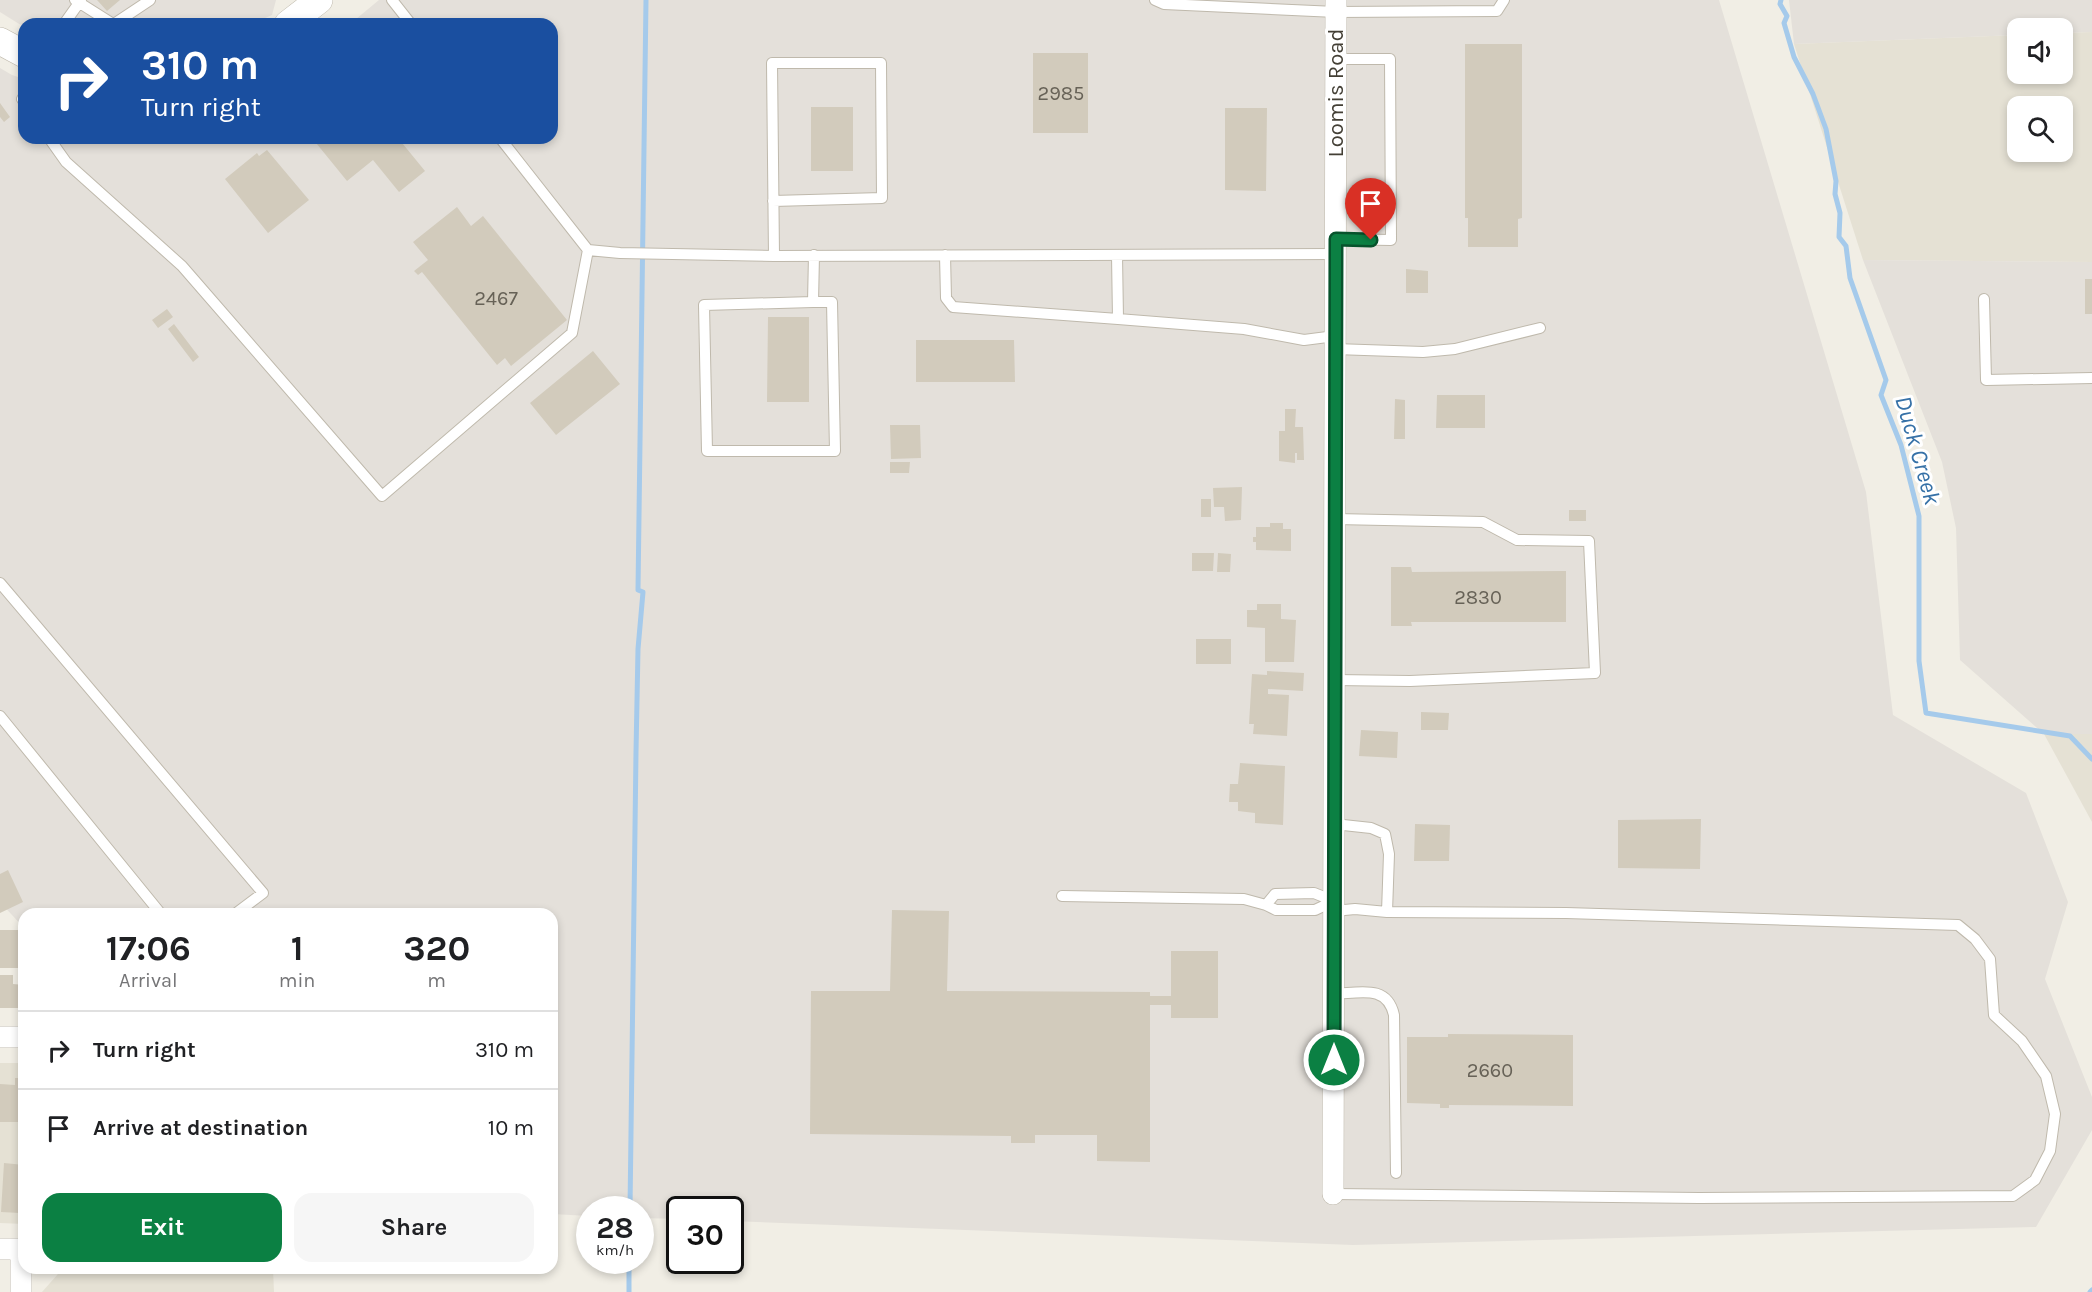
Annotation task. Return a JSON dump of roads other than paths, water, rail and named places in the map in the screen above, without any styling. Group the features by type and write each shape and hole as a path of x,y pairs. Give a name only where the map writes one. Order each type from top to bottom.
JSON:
{"street":[{"path":"296,18 319,0"},
{"name":"Loomis Road","path":"1334,1194 1336,6"},
{"path":"0,41 18,51"},
{"path":"0,1037 18,1037"},
{"path":"0,1249 18,1249"},
{"path":"21,1292 22,1274"}],"lane":[{"path":"123,18 150,0"},
{"path":"392,0 406,18"},
{"path":"1155,0 1164,4 1497,11 1504,0"},
{"path":"67,18 77,1 104,18"},
{"path":"505,144 588,250 620,253 774,256 1117,255 1336,246 1391,240 1390,59 1336,59"},
{"path":"773,201 882,198 881,63 772,63 773,201 774,256"},
{"path":"53,144 66,162 182,266 382,496 572,333 588,250"},
{"path":"813,302 814,255"},
{"path":"945,255 946,298 953,307 1244,329 1304,340 1423,352 1455,349 1540,328"},
{"path":"1117,255 1118,319"},
{"path":"1984,299 1986,380 2092,378"},
{"path":"813,302 832,302 835,451 707,451 704,305 813,302"},
{"path":"1335,519 1483,522 1517,540 1589,541 1595,673 1410,681 1335,680"},
{"path":"0,583 263,893 243,908"},
{"path":"0,716 156,908"},
{"path":"1334,824 1371,828 1385,834 1389,854 1387,912"},
{"path":"1266,905 1275,894 1314,893 1334,906"},
{"path":"1062,896 1244,899 1275,910 1315,910 1334,906 1387,912 1589,913 1958,925 1975,939 1990,959 1994,1015 2022,1041 2046,1076 2055,1114 2050,1151 2034,1180 2013,1196 1699,1198 1334,1194"},
{"path":"1334,993 1377,992 1385,996 1392,1004 1396,1173"}],"waterway":[{"path":"630,1196 638,649 643,592 638,590 646,0"},
{"name":"Duck Creek","path":"1781,0 1780,4 1787,16 1784,23 1794,57 1813,94 1826,129 1836,181 1835,194 1840,213 1839,237 1846,246 1850,278 1886,380 1881,395 1901,445 1919,516 1919,661 1926,713 2070,736 2092,759"},
{"path":"629,1274 629,1292"}]}
